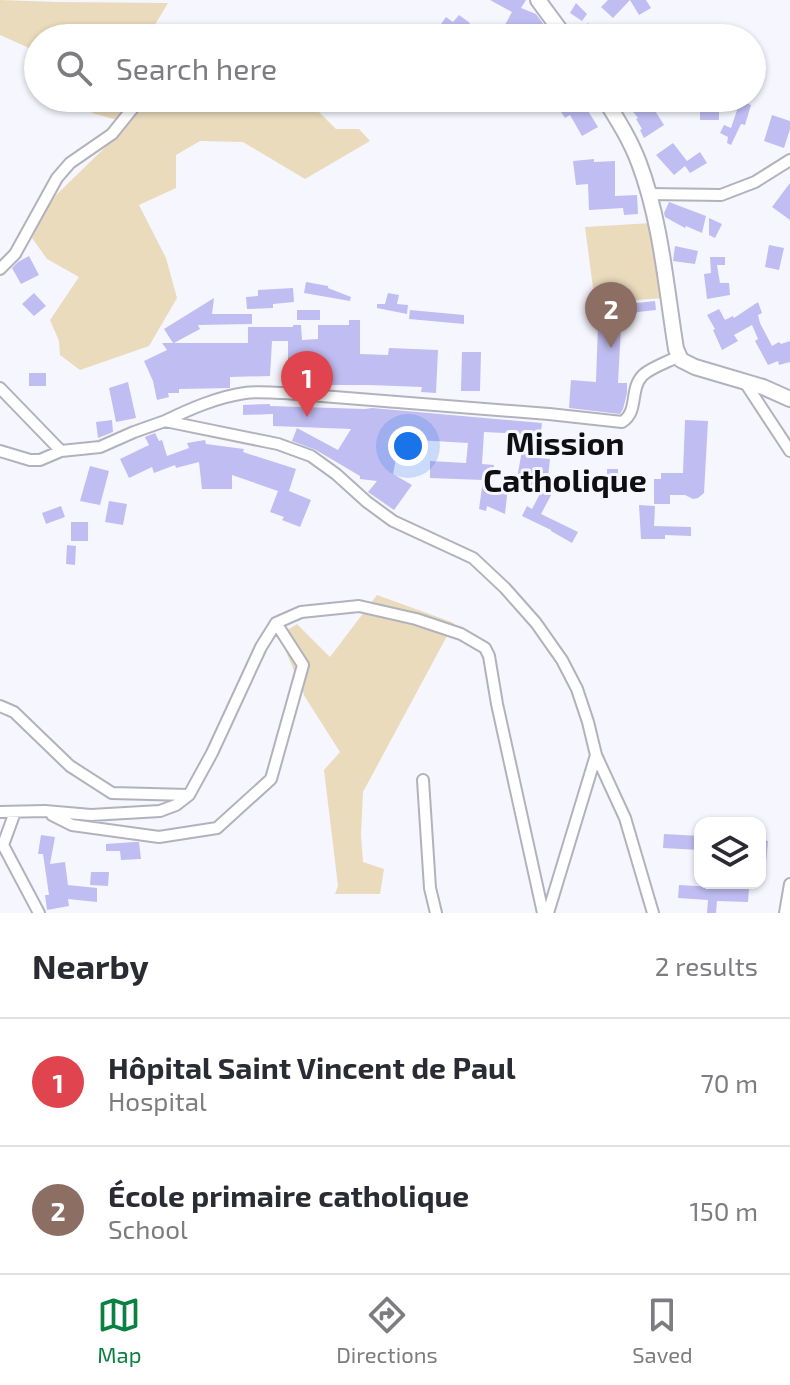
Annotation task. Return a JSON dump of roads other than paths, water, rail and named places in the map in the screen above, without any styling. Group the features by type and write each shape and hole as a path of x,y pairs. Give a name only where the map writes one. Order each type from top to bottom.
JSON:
{"street":[{"path":"538,0 555,24"},
{"path":"0,269 15,254 57,178 70,163 112,134 130,112"},
{"path":"612,112 639,163 649,194 679,356 683,362 695,367 790,399"},
{"path":"649,194 721,195 755,182 790,160"},
{"path":"0,451 40,460 61,451 100,447 192,408 247,393 284,393 622,422 632,411 637,384 644,374 679,356"},
{"path":"744,381 790,451"},
{"path":"0,388 61,451"},
{"path":"165,421 278,444 311,456 393,521 473,558 505,588 536,623 562,660 577,689 596,755 625,818 653,913"},
{"path":"0,812 45,811 91,815 160,811 176,805 189,795 261,647 276,623 301,612 359,606 416,619 461,634 485,648 545,913"},
{"path":"45,811 72,825 159,837 217,828 271,779 303,665 276,623"},
{"path":"0,706 14,712 70,766 112,793 189,795"},
{"path":"545,913 596,755"},
{"path":"423,780 430,888 436,913"},
{"path":"15,812 2,846 39,913"},
{"path":"785,913 790,884"}],"place":[{"name":"École primaire catholique","path":"611,348"},
{"name":"Hôpital Saint Vincent de Paul","path":"307,417"}],"district":[{"name":"Mission Catholique","path":"565,460"}]}
